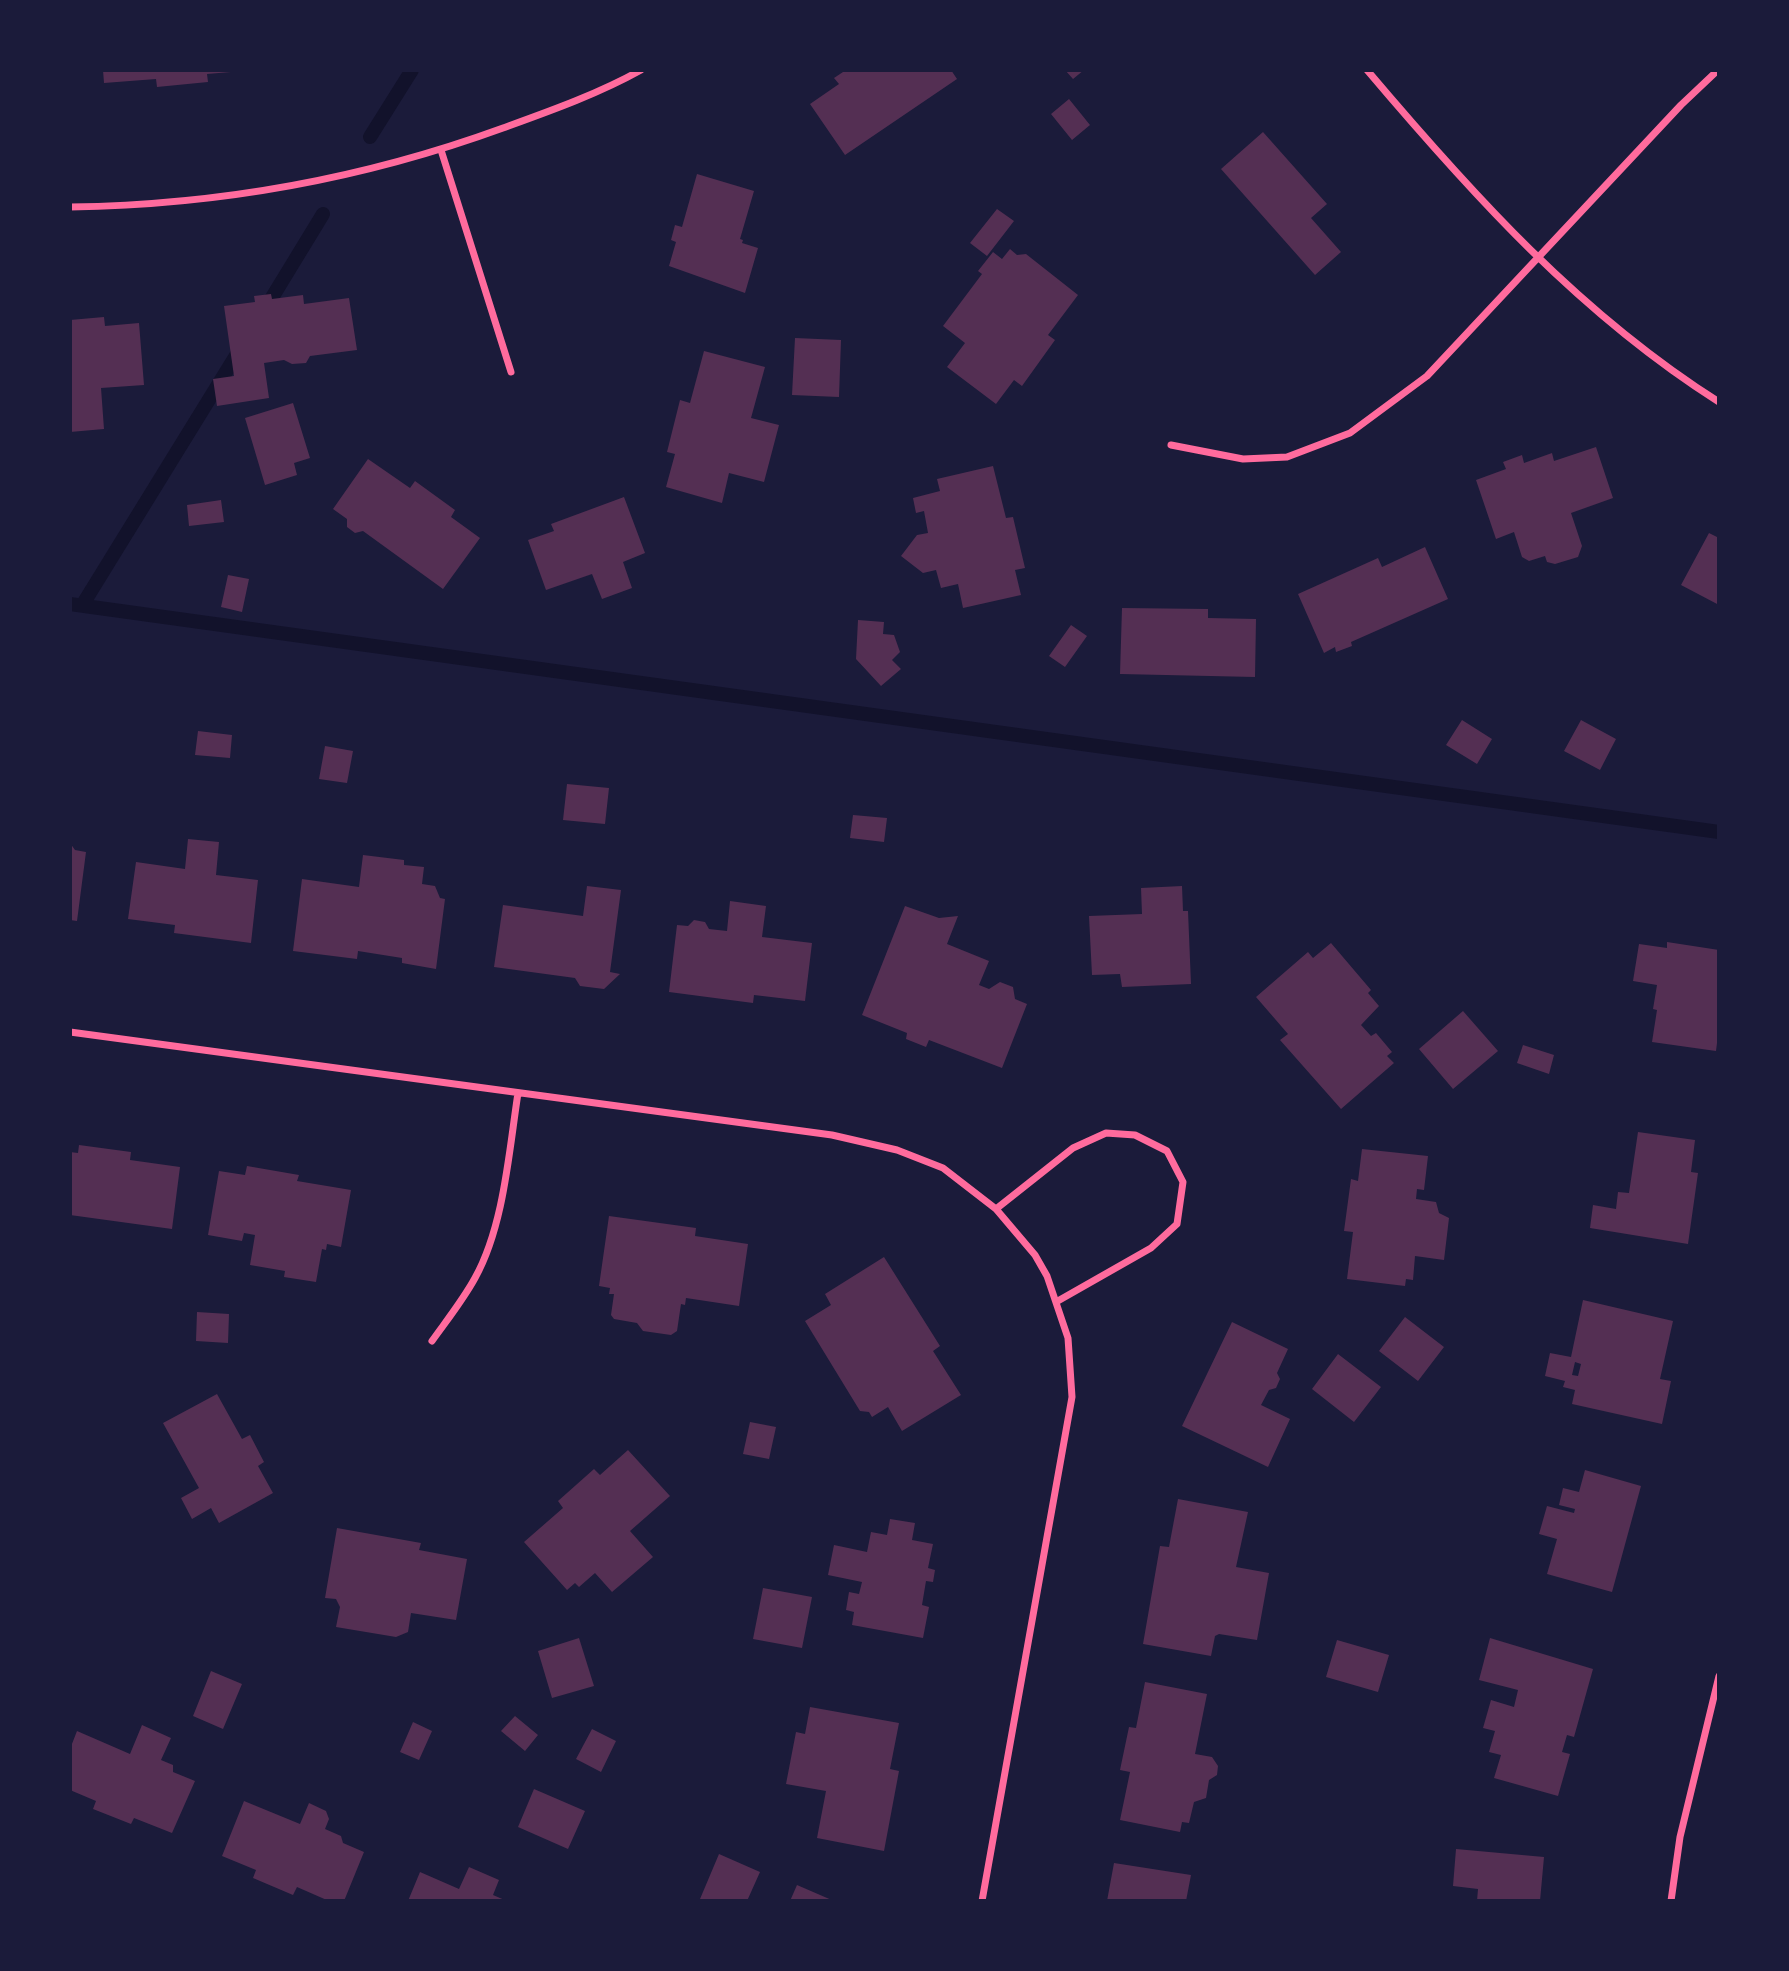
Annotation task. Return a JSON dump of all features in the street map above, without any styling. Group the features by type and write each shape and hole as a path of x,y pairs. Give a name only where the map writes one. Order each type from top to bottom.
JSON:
{"street":[{"path":"70,207 146,206 230,198 366,172 441,150 536,116 641,70"},
{"path":"1367,70 1453,172 1537,259 1621,332 1678,376 1719,402"},
{"path":"1171,445 1243,459 1287,457 1350,433 1427,376 1681,105 1718,70"},
{"path":"441,150 511,372"},
{"path":"70,1032 832,1135 897,1150 943,1168 996,1209 1035,1255 1056,1302 1068,1338 1072,1397 982,1901"},
{"path":"432,1341 475,1278 488,1248 505,1177 518,1093"},
{"path":"996,1209 1073,1148 1106,1133 1135,1135 1167,1151 1183,1182 1177,1224 1150,1248 1056,1302"},
{"path":"1671,1901 1679,1837 1719,1675"}],"building":[{"path":"103,70 231,72 207,74 208,82 157,87 156,79 104,83"},
{"path":"846,70 951,70 957,79 845,155 810,104 839,84 834,78"},
{"path":"1065,70 1084,70 1073,79"},
{"path":"1069,99 1090,125 1072,140 1051,114"},
{"path":"1263,132 1327,204 1311,218 1341,252 1315,275 1221,169"},
{"path":"697,174 754,191 740,239 743,240 742,243 758,248 745,293 669,266 676,242 671,240 675,225 682,227"},
{"path":"997,209 1014,221 987,256 970,243"},
{"path":"1010,249 1017,255 1026,254 1078,295 1048,335 1055,340 1022,386 1014,380 996,404 947,367 965,343 943,326 982,274 978,271 993,252 1002,259"},
{"path":"271,294 272,299 303,295 304,304 349,298 357,350 310,356 306,363 292,364 284,360 264,363 269,398 217,406 213,379 234,376 224,306 255,302 254,296"},
{"path":"104,317 105,326 139,323 144,385 101,388 104,429 70,432 70,320"},
{"path":"795,338 841,340 839,397 792,395"},
{"path":"704,351 765,367 751,418 779,425 764,482 729,473 722,503 666,487 675,454 667,452 680,400 690,403"},
{"path":"293,403 310,458 294,463 297,475 265,485 245,418"},
{"path":"1596,447 1613,498 1571,513 1582,546 1578,557 1555,564 1547,562 1545,556 1529,561 1522,557 1514,532 1496,539 1476,480 1506,469 1503,462 1522,455 1524,463 1552,453 1554,461"},
{"path":"368,459 410,488 415,481 455,510 451,517 480,538 443,589 363,531 355,533 347,527 347,519 333,509"},
{"path":"993,466 1006,518 1013,517 1025,568 1015,570 1021,595 963,608 958,584 941,588 936,570 923,573 901,556 917,535 928,533 924,511 916,513 913,498 940,491 937,479"},
{"path":"624,497 645,553 623,562 632,588 602,599 592,574 546,590 528,540 554,531 551,524"},
{"path":"221,500 224,522 189,526 187,505"},
{"path":"1709,533 1719,538 1719,605 1681,585"},
{"path":"1425,547 1448,599 1351,642 1352,646 1336,652 1335,647 1324,653 1298,594 1378,558 1382,567"},
{"path":"228,575 249,579 242,612 221,607"},
{"path":"1122,608 1208,609 1208,618 1256,619 1255,677 1120,674"},
{"path":"858,620 884,622 883,634 894,635 900,652 892,660 901,669 881,686 856,659"},
{"path":"1071,625 1087,636 1065,667 1049,656"},
{"path":"1462,720 1492,739 1477,764 1446,745"},
{"path":"1581,720 1616,739 1600,770 1564,751"},
{"path":"198,731 232,735 230,758 195,755"},
{"path":"325,746 353,751 347,783 319,779"},
{"path":"567,784 609,788 605,824 563,820"},
{"path":"853,815 887,818 884,842 850,838"},
{"path":"188,839 219,842 216,875 258,880 251,943 174,933 175,925 128,919 136,862 185,869"},
{"path":"70,843 75,850 86,852 77,921 70,920"},
{"path":"363,855 404,860 404,865 424,867 422,884 435,886 440,898 445,899 436,969 402,963 402,958 358,951 357,959 293,951 302,879 359,887"},
{"path":"587,886 621,890 610,972 620,974 604,989 580,986 575,978 494,967 503,905 583,916"},
{"path":"1182,886 1183,911 1188,911 1191,984 1122,987 1120,974 1092,975 1089,916 1142,914 1141,888"},
{"path":"730,901 766,906 762,937 812,943 805,1001 754,995 753,1003 669,992 677,925 688,926 694,920 705,922 709,929 727,931"},
{"path":"905,906 939,918 958,916 947,944 989,961 979,985 989,989 1000,982 1013,987 1015,999 1027,1004 1002,1068 929,1040 926,1047 906,1039 907,1033 862,1015"},
{"path":"1667,942 1719,950 1719,1027 1716,1051 1652,1042 1657,1010 1653,1009 1657,985 1633,981 1639,944 1667,948"},
{"path":"1331,943 1371,990 1368,993 1379,1006 1361,1025 1371,1036 1376,1033 1392,1052 1387,1056 1394,1063 1341,1109 1280,1040 1288,1034 1256,997 1308,952 1313,958"},
{"path":"1463,1011 1498,1051 1453,1089 1419,1049"},
{"path":"1523,1045 1554,1055 1549,1074 1517,1063"},
{"path":"1638,1132 1695,1140 1691,1172 1698,1173 1688,1244 1590,1228 1593,1205 1616,1209 1618,1192 1629,1193"},
{"path":"79,1145 131,1152 130,1160 180,1167 172,1229 70,1215 70,1152 78,1153"},
{"path":"1362,1149 1428,1156 1424,1190 1417,1189 1416,1199 1436,1202 1439,1213 1449,1218 1444,1260 1415,1256 1413,1280 1406,1279 1405,1286 1347,1279 1353,1232 1344,1231 1351,1179 1358,1181"},
{"path":"247,1166 299,1175 297,1181 351,1190 341,1247 327,1244 326,1250 322,1249 316,1282 284,1277 285,1271 250,1265 255,1235 244,1233 242,1241 208,1235 219,1171 245,1175"},
{"path":"609,1216 696,1228 695,1236 748,1244 739,1306 686,1298 685,1305 681,1304 677,1331 671,1335 643,1331 637,1323 614,1319 611,1315 614,1294 609,1294 610,1288 599,1286"},
{"path":"884,1257 940,1346 933,1351 961,1395 902,1431 888,1407 872,1417 869,1412 860,1411 805,1321 831,1305 825,1294"},
{"path":"1583,1300 1673,1321 1660,1379 1671,1381 1662,1424 1572,1404 1575,1390 1563,1387 1565,1381 1545,1376 1550,1353 1571,1357","holes":["1575,1362 1581,1364 1578,1376 1572,1375"]},
{"path":"197,1312 229,1314 228,1343 196,1341"},
{"path":"1405,1317 1444,1347 1418,1381 1379,1351"},
{"path":"1232,1322 1288,1349 1277,1373 1280,1379 1276,1388 1269,1390 1261,1405 1290,1419 1268,1467 1182,1426"},
{"path":"1338,1354 1381,1387 1354,1422 1312,1389"},
{"path":"217,1394 242,1439 250,1435 264,1462 258,1466 273,1493 219,1523 211,1508 192,1519 181,1498 199,1488 163,1423"},
{"path":"750,1422 776,1427 769,1459 743,1454"},
{"path":"628,1450 670,1496 630,1531 653,1557 612,1592 595,1573 579,1587 575,1583 567,1590 524,1542 563,1508 558,1501 594,1469 600,1475"},
{"path":"1585,1470 1641,1486 1612,1592 1547,1574 1557,1539 1539,1534 1547,1506 1574,1513 1575,1509 1559,1505 1563,1488 1579,1492"},
{"path":"1178,1499 1248,1512 1236,1567 1269,1573 1257,1640 1219,1634 1215,1636 1211,1656 1143,1644 1160,1546 1169,1547"},
{"path":"890,1519 915,1523 912,1540 933,1544 928,1568 935,1570 933,1582 926,1581 922,1605 929,1607 923,1638 852,1625 854,1612 846,1610 849,1592 859,1594 862,1582 828,1575 834,1545 867,1552 871,1532 887,1535"},
{"path":"337,1528 421,1543 419,1550 467,1559 456,1620 411,1613 408,1632 396,1637 336,1627 340,1607 336,1599 325,1598"},
{"path":"763,1588 812,1597 802,1648 753,1639"},
{"path":"579,1638 594,1686 552,1698 538,1651"},
{"path":"1490,1638 1593,1669 1574,1737 1567,1735 1562,1752 1570,1754 1558,1796 1494,1778 1501,1755 1489,1752 1495,1731 1483,1728 1491,1700 1514,1707 1518,1690 1479,1680"},
{"path":"1337,1640 1389,1655 1378,1692 1326,1677"},
{"path":"211,1671 242,1684 223,1729 193,1716"},
{"path":"1145,1682 1207,1694 1195,1754 1212,1757 1218,1766 1217,1775 1209,1780 1206,1798 1194,1802 1189,1823 1182,1822 1180,1832 1120,1820 1130,1772 1120,1770 1129,1727 1136,1728"},
{"path":"810,1707 899,1723 890,1769 899,1771 884,1851 817,1838 826,1791 786,1784 796,1732 805,1734"},
{"path":"515,1716 538,1735 525,1751 501,1731"},
{"path":"413,1722 432,1731 419,1760 400,1752"},
{"path":"142,1725 171,1738 161,1760 173,1765 173,1772 195,1781 172,1833 134,1818 131,1824 93,1809 96,1801 70,1790 70,1749 77,1731 130,1754"},
{"path":"592,1729 616,1741 601,1772 576,1759"},
{"path":"534,1789 585,1811 568,1849 518,1827"},
{"path":"244,1801 300,1824 309,1803 326,1811 329,1819 325,1829 341,1836 343,1843 364,1852 344,1901 329,1901 297,1887 293,1895 253,1878 256,1870 222,1856"},
{"path":"1456,1849 1544,1857 1540,1901 1477,1901 1478,1889 1453,1886"},
{"path":"719,1854 760,1872 747,1901 700,1899"},
{"path":"1114,1863 1191,1875 1186,1901 1107,1901"},
{"path":"469,1867 499,1880 493,1895 507,1901 408,1901 420,1872 459,1889"},
{"path":"797,1885 834,1901 790,1901"}],"waterway":[{"path":"370,137 412,70"},
{"path":"262,314 323,214"},
{"path":"83,604 242,346"},
{"path":"70,604 1719,832"}]}
